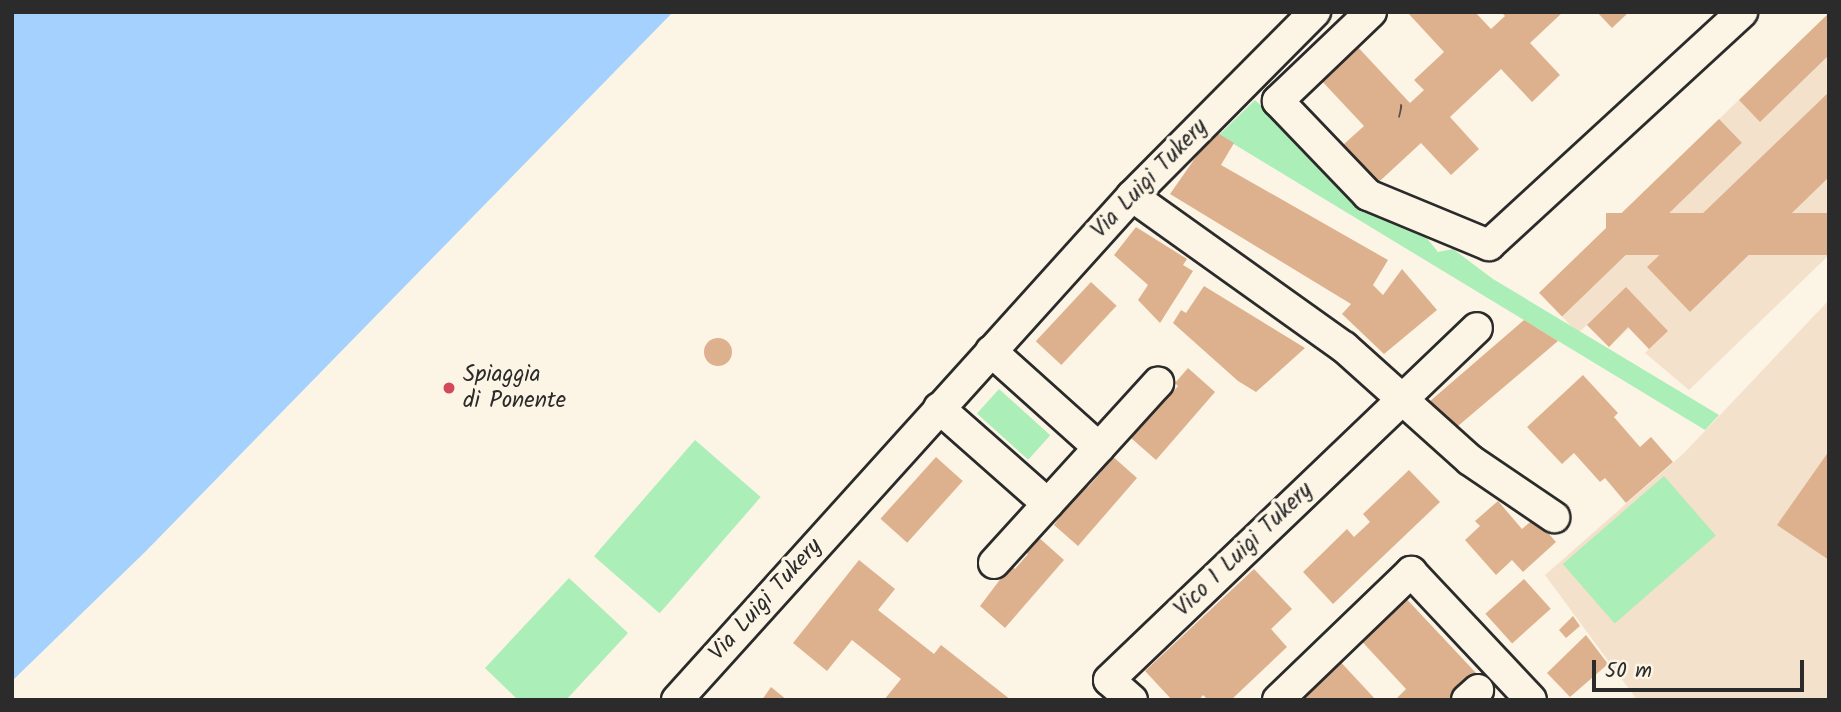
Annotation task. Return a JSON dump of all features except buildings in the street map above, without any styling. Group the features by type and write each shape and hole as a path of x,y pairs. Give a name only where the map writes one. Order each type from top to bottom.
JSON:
{"street":[{"name":"Via Luigi Tukery","path":"677,700 1132,196 1315,12"},
{"path":"1371,12 1278,101 1368,195 1489,246 1742,12"},
{"path":"1132,196 1344,347 1470,460 1554,517"},
{"name":"Vico 1 Luigi Tukery","path":"1132,700 1109,680 1477,328"},
{"path":"991,351 1099,449"},
{"path":"994,563 1158,383"},
{"path":"939,408 1048,504"},
{"path":"1278,700 1411,572 1531,700"}],"shaded area":[{"path":"1829,13 1829,255 1689,390 1645,353 1649,349 1629,328 1609,347 1587,325 1578,333 1539,293"},
{"path":"1829,300 1829,700 1637,700 1545,575 1684,453"}],"green space":[{"path":"1255,100 1379,212 1416,225 1438,252 1453,249 1493,279 1719,415 1705,430 1219,135"},
{"path":"999,389 1050,435 1028,460 977,414"},
{"path":"695,440 761,497 660,613 594,556"},
{"path":"1664,476 1716,536 1615,624 1563,564"},
{"path":"569,578 628,633 566,700 518,700 485,668"}],"water":[{"path":"12,12 673,12 146,551 12,681"}],"place":[{"name":"Spiaggia di Ponente","path":"449,388"}]}
